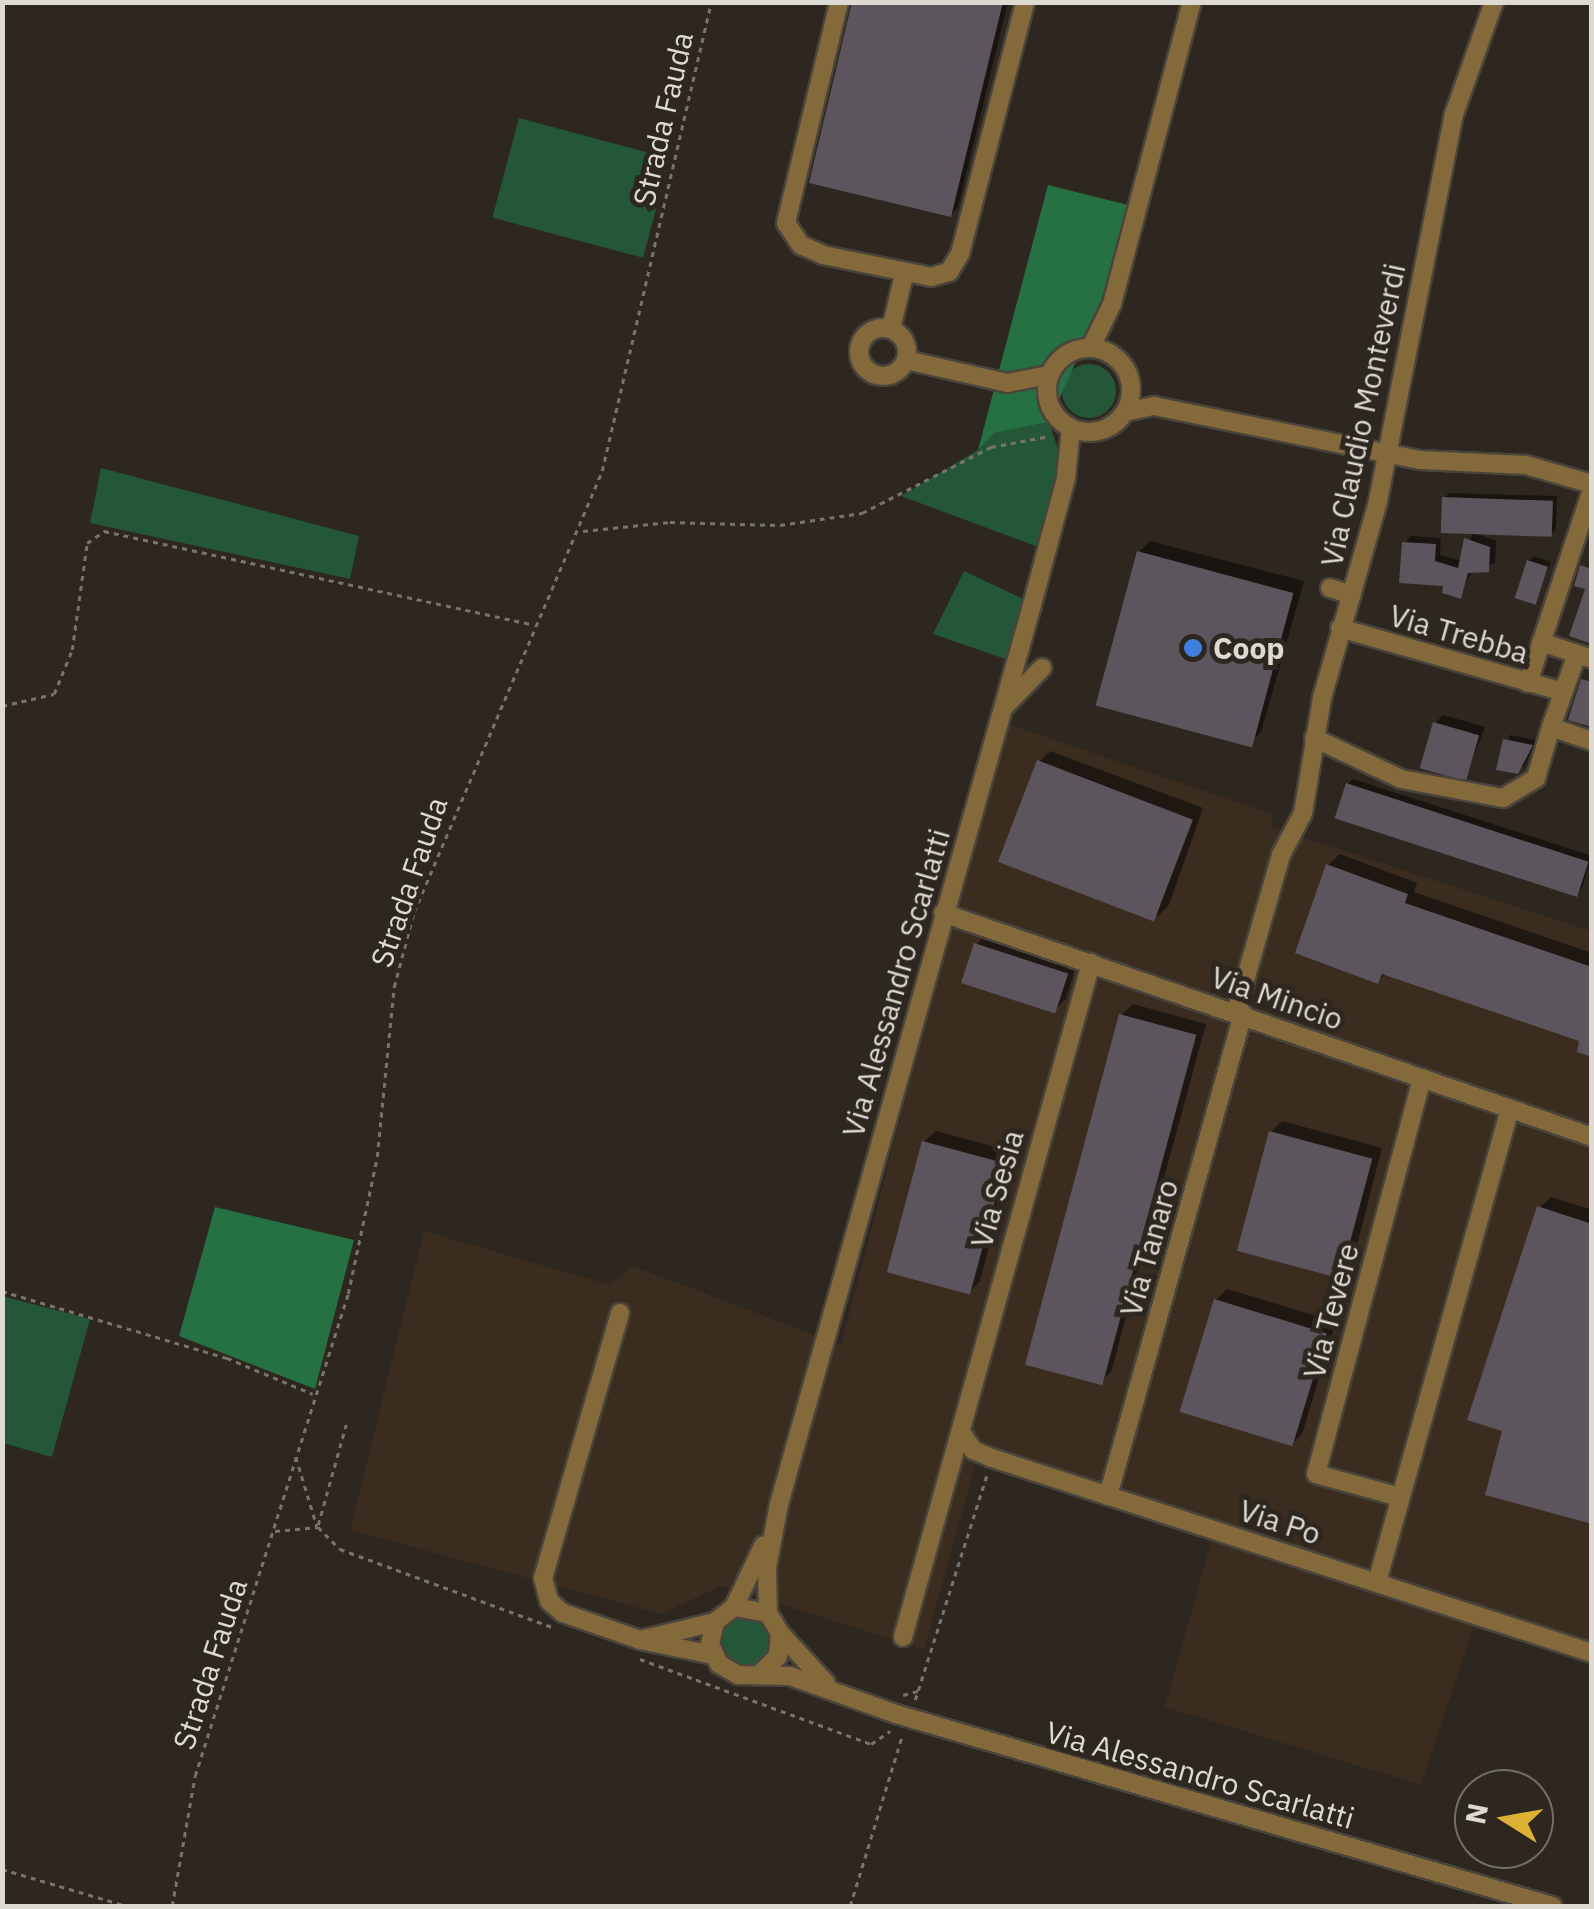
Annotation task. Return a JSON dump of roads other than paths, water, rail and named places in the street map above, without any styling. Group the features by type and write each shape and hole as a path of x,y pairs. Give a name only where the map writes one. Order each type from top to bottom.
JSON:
{"street":[{"path":"838,2 786,223 801,245 822,255 904,276 949,272 960,254 1025,2"},
{"path":"1091,347 1112,304 1192,2"},
{"name":"Via Claudio Monteverdi","path":"1239,1013 1281,855 1302,813 1314,738 1386,454 1453,118 1494,2"},
{"path":"890,329 904,276"},
{"path":"1112,304 1112,354 1132,387 1154,406 1231,429 1386,454 1526,465 1592,487 1528,682"},
{"path":"890,329 864,337 862,366 882,377 906,360 1007,382 1050,404 1070,428 1093,432 1125,412 1154,406"},
{"path":"890,329 906,343 906,360"},
{"path":"1050,404 1050,375 1062,358 1091,347 1112,354"},
{"path":"1007,382 1050,375"},
{"path":"1125,412 1132,387"},
{"name":"Via Alessandro Scarlatti","path":"768,1613 767,1568 779,1504 1066,478 1070,428"},
{"name":"Via Alessandro Scarlatti","path":"1066,478 1093,432"},
{"path":"1330,588 1352,594"},
{"name":"Via Trebba","path":"1340,628 1563,692"},
{"path":"1314,738 1400,779 1502,798 1536,778 1563,692 1584,657 1541,642"},
{"path":"1002,709 1042,668"},
{"path":"1552,727 1592,741"},
{"name":"Via Mincio","path":"943,913 1592,1138"},
{"name":"Via Sesia","path":"903,1638 961,1432 964,1403 1091,963"},
{"name":"Via Tanaro","path":"1108,1496 1239,1013"},
{"name":"Via Tevere","path":"1400,1497 1316,1474 1422,1078"},
{"path":"1377,1582 1510,1108"},
{"path":"620,1313 543,1578 550,1601 564,1613 640,1640 713,1655 738,1675 761,1673 778,1656 780,1632 768,1613 734,1607 716,1622 640,1640"},
{"name":"Via Po","path":"961,1432 973,1450 992,1458 1592,1653"},
{"name":"Via Alessandro Scarlatti","path":"734,1607 779,1504"},
{"path":"713,1655 716,1622"},
{"name":"Via Alessandro Scarlatti","path":"780,1632 834,1690"},
{"name":"Via Alessandro Scarlatti","path":"761,1673 834,1690 1552,1906"}],"place":[{"name":"Coop","path":"1193,648"}]}
